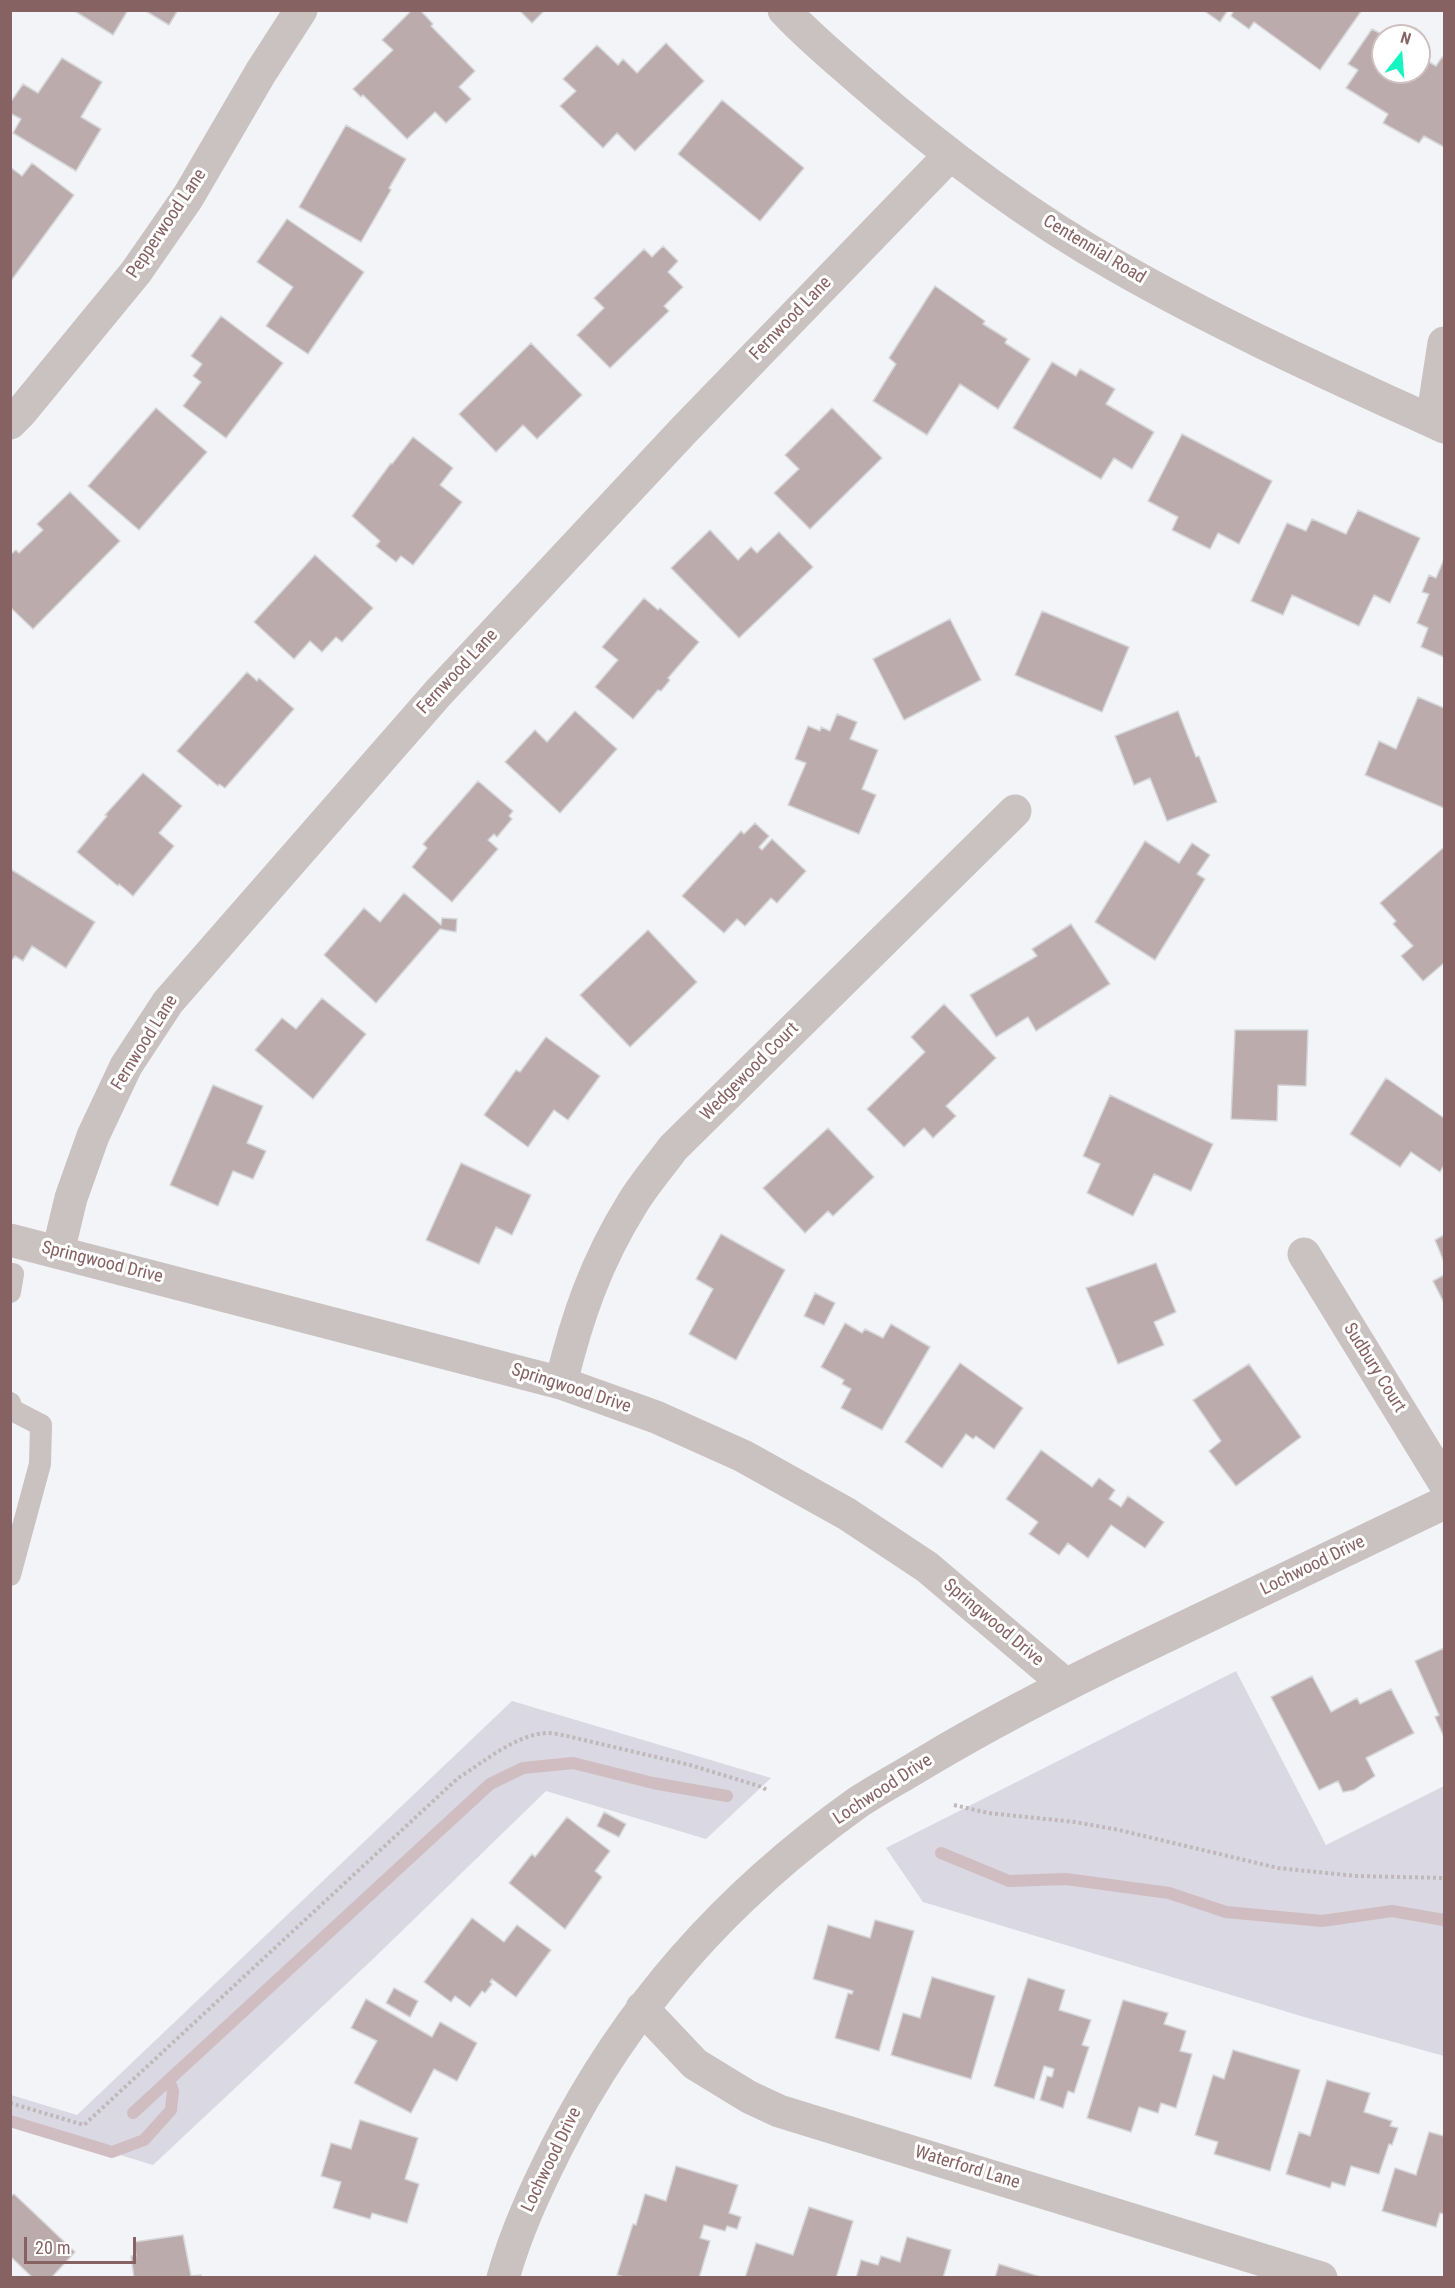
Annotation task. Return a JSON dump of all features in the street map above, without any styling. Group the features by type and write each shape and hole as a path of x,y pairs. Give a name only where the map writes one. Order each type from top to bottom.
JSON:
{"street":[{"name":"Pepperwood Lane","path":"10,423 136,272 188,197 261,72 301,10"},
{"name":"Centennial Road","path":"784,10 801,28 906,121 1021,207 1118,267 1218,321 1440,418"},
{"name":"Fernwood Lane","path":"58,1252 71,1198 93,1136 126,1066 168,1002 439,692 692,422 950,155"},
{"path":"1440,418 1444,343"},
{"name":"Wedgewood Court","path":"561,1383 573,1330 599,1264 633,1202 673,1148 1015,811"},
{"name":"Springwood Drive","path":"10,1240 561,1383 656,1418 743,1456 847,1514 927,1567 1065,1684"},
{"name":"Sudbury Court","path":"1304,1254 1444,1482"},
{"name":"Lochwood Drive","path":"503,2277 513,2243 533,2195 580,2101 642,2008 714,1924 784,1859 860,1802 956,1744 1065,1684 1444,1503"},
{"name":"Waterford Lane","path":"642,2008 695,2064 749,2097 779,2111 1321,2277"}],"lane":[{"path":"10,1403 12,1410 41,1425 40,1464 10,1575"}],"path":[{"path":"10,2103 84,2125 458,1778 513,1744 531,1736 548,1733 567,1736 690,1765 762,1787 768,1791"},
{"path":"954,1805 988,1813 1065,1821 1119,1830 1278,1868 1356,1876 1444,1878"}],"shaded area":[{"path":"1236,1671 1326,1845 1444,1786 1444,2056 1311,2019 923,1902 886,1848"},
{"path":"512,1701 771,1778 706,1839 546,1791 373,1959 153,2165 11,2122 11,2095 77,2115"}],"building":[{"path":"73,10 128,10 113,35"},
{"path":"144,10 178,10 169,25"},
{"path":"412,10 420,10 433,24 431,26 475,71 459,87 471,99 446,123 435,112 407,139 363,95 361,97 353,89 393,50 382,40"},
{"path":"519,10 545,10 532,23"},
{"path":"1203,10 1228,10 1220,22"},
{"path":"1234,10 1362,10 1320,70 1254,22 1249,29 1231,16"},
{"path":"1371,30 1371,84 1431,84 1431,63 1436,66 1442,57 1444,59 1444,147 1424,136 1419,143 1383,123 1388,114 1346,88 1358,70 1348,64"},
{"path":"666,43 704,81 635,151 617,133 603,148 560,106 576,91 563,79 597,45 618,65 623,59 637,73"},
{"path":"62,58 102,82 81,117 101,129 76,171 13,133 21,119 10,113 10,103 23,84 38,93"},
{"path":"722,100 804,168 760,221 678,154"},
{"path":"346,125 406,159 361,242 299,207"},
{"path":"32,163 74,195 10,282 10,167 22,176"},
{"path":"287,219 364,272 308,354 266,326 293,287 257,262"},
{"path":"663,246 678,261 668,272 683,287 664,306 669,311 610,368 577,335 604,308 594,298 644,249 652,257"},
{"path":"935,286 985,321 983,324 1007,339 1005,343 1030,359 998,409 960,384 927,435 873,401 896,364 889,358"},
{"path":"221,316 283,363 226,438 183,406 201,382 193,376 202,364 191,356"},
{"path":"531,343 582,395 537,439 523,425 496,452 459,414"},
{"path":"1052,362 1076,376 1080,369 1115,389 1106,404 1154,432 1132,469 1114,458 1101,479 1013,428"},
{"path":"156,408 207,452 139,530 88,486"},
{"path":"832,408 882,458 810,529 774,493 799,469 785,455"},
{"path":"1182,434 1272,481 1239,544 1218,533 1210,549 1172,530 1178,517 1148,501"},
{"path":"413,437 453,468 440,485 462,502 413,565 401,556 396,562 376,546 380,541 352,516"},
{"path":"70,492 120,541 33,629 10,607 10,555 16,550 19,553 43,530 37,524"},
{"path":"1358,510 1420,538 1390,603 1374,595 1359,626 1292,595 1283,615 1251,601 1287,523 1306,531 1312,519 1346,534"},
{"path":"710,530 738,560 751,547 757,553 779,532 813,567 739,638 671,568"},
{"path":"315,555 373,608 342,642 336,637 322,652 310,641 294,659 254,622"},
{"path":"1444,559 1444,657 1421,647 1428,628 1417,623 1429,594 1422,592 1429,575 1436,578"},
{"path":"644,598 658,610 660,608 699,642 668,678 670,680 661,691 658,690 633,719 595,687 618,660 602,647"},
{"path":"1042,611 1129,647 1102,712 1015,675"},
{"path":"950,619 981,680 904,720 873,659"},
{"path":"247,672 257,681 259,678 294,709 225,788 219,784 218,786 177,751"},
{"path":"1418,697 1444,708 1444,808 1365,775 1379,741 1396,749"},
{"path":"575,711 617,749 560,813 505,762 535,730 547,742"},
{"path":"1178,711 1217,802 1167,821 1150,778 1134,785 1115,736"},
{"path":"837,714 857,722 850,739 878,750 862,789 876,795 859,834 788,805 806,763 795,759 808,726 820,731 821,727 830,731"},
{"path":"143,773 182,806 159,833 174,846 133,896 77,852 107,816 105,815"},
{"path":"478,781 513,811 509,816 512,819 497,837 494,834 488,840 498,849 452,902 412,867 427,848 423,844"},
{"path":"755,823 769,836 759,847 762,850 772,839 806,871 777,903 771,898 745,926 737,919 724,933 682,896 741,831 744,834"},
{"path":"1145,841 1179,863 1192,843 1210,855 1197,874 1205,879 1155,960 1095,922"},
{"path":"1443,848 1444,963 1423,981 1401,956 1413,946 1393,924 1396,921 1380,903"},
{"path":"12,870 95,922 66,968 32,946 23,961 15,956 10,962 10,873"},
{"path":"404,893 441,925 442,918 457,919 456,932 440,929 376,1003 324,955 364,908 380,922"},
{"path":"1071,924 1110,984 1036,1031 1028,1017 996,1037 970,995 1037,956 1032,949"},
{"path":"648,930 697,982 630,1047 580,995"},
{"path":"322,998 366,1034 313,1099 255,1050 282,1018 296,1029"},
{"path":"944,1004 996,1058 946,1106 956,1116 933,1138 924,1128 904,1147 867,1109 925,1052 911,1037"},
{"path":"1235,1030 1308,1030 1306,1086 1278,1085 1277,1121 1231,1119"},
{"path":"546,1037 600,1076 568,1120 554,1110 528,1147 484,1115 516,1070 520,1072"},
{"path":"1386,1078 1444,1118 1444,1165 1440,1172 1411,1152 1400,1167 1350,1134"},
{"path":"213,1085 263,1106 247,1143 266,1151 253,1179 233,1171 218,1206 170,1185"},
{"path":"1110,1095 1213,1144 1191,1191 1154,1174 1133,1216 1087,1193 1100,1164 1083,1156"},
{"path":"828,1128 874,1177 833,1216 828,1211 805,1233 763,1188"},
{"path":"461,1163 531,1195 512,1235 496,1227 479,1264 426,1240"},
{"path":"721,1234 785,1270 736,1360 689,1334 713,1289 696,1279"},
{"path":"1444,1235 1444,1262 1435,1240"},
{"path":"1156,1263 1176,1312 1154,1322 1164,1345 1118,1364 1086,1288"},
{"path":"1444,1275 1444,1303 1433,1281"},
{"path":"815,1293 835,1303 824,1325 804,1316"},
{"path":"845,1323 862,1333 865,1329 883,1338 891,1324 930,1347 882,1430 841,1408 851,1389 842,1384 844,1380 821,1367"},
{"path":"960,1363 1023,1408 994,1449 976,1436 973,1439 966,1434 942,1468 905,1442"},
{"path":"1249,1364 1301,1437 1236,1486 1209,1451 1221,1441 1193,1400"},
{"path":"1041,1450 1092,1487 1099,1478 1115,1490 1109,1499 1121,1507 1128,1496 1164,1522 1145,1548 1111,1525 1088,1558 1068,1543 1059,1555 1029,1534 1038,1522 1006,1499"},
{"path":"1444,1648 1444,1737 1435,1717 1439,1715 1415,1661"},
{"path":"1312,1676 1331,1712 1357,1698 1360,1704 1391,1689 1414,1733 1366,1758 1375,1776 1354,1790 1343,1792 1338,1781 1319,1790 1271,1697"},
{"path":"604,1812 626,1824 619,1837 597,1826"},
{"path":"567,1817 610,1851 595,1871 602,1877 565,1929 509,1883 532,1854 535,1857"},
{"path":"472,1918 504,1942 517,1925 551,1950 516,1997 492,1979 490,1982 492,1984 485,1993 482,1991 470,2007 455,1996 451,2002 424,1982"},
{"path":"875,1920 914,1931 879,2051 835,2038 848,1993 852,1994 853,1991 813,1979 828,1925 870,1938"},
{"path":"932,1977 995,1996 971,2079 891,2055 903,2013 920,2018"},
{"path":"1028,1978 1065,1990 1059,2010 1091,2020 1082,2045 1089,2047 1074,2093 1068,2091 1063,2108 1040,2100 1047,2076 1052,2077 1054,2069 1044,2066 1034,2099 994,2086"},
{"path":"394,1988 418,2001 410,2017 386,2003"},
{"path":"366,1999 432,2037 440,2022 477,2043 457,2081 434,2069 411,2113 354,2083 377,2041 351,2028"},
{"path":"1123,2000 1168,2013 1164,2024 1186,2031 1180,2051 1192,2054 1176,2108 1161,2103 1158,2113 1139,2107 1131,2132 1087,2118"},
{"path":"1233,2050 1300,2070 1270,2171 1214,2154 1218,2142 1195,2135 1213,2075 1224,2079"},
{"path":"1327,2080 1370,2093 1364,2112 1392,2121 1390,2126 1398,2128 1392,2145 1389,2144 1379,2174 1351,2166 1345,2186 1332,2182 1330,2188 1286,2174 1299,2132 1310,2136"},
{"path":"360,2120 418,2138 405,2179 419,2184 407,2223 372,2213 370,2219 333,2208 341,2182 321,2176 331,2143 351,2149"},
{"path":"1429,2132 1444,2136 1444,2214 1440,2213 1436,2227 1382,2211 1395,2168 1416,2175"},
{"path":"676,2166 738,2185 729,2213 741,2217 737,2229 727,2226 725,2231 704,2225 700,2238 710,2241 699,2278 627,2278 617,2275 645,2194 666,2201"},
{"path":"14,2194 75,2252 51,2278 33,2278 10,2256 10,2197"},
{"path":"809,2207 853,2221 836,2278 745,2278 756,2243 793,2255"},
{"path":"183,2235 191,2276 201,2275 201,2278 134,2278 131,2256 136,2256 134,2242"},
{"path":"907,2237 951,2250 943,2278 856,2278 861,2260 878,2265 881,2256 900,2262"},
{"path":"999,2264 1044,2278 995,2278"}],"waterway":[{"path":"133,2113 490,1784 523,1768 573,1763 653,1783 727,1796"},
{"path":"941,1853 1009,1881 1066,1879 1169,1893 1226,1912 1322,1921 1392,1911 1444,1920"},
{"path":"10,2121 112,2152 144,2140 171,2110 173,2091 169,2080"}]}
